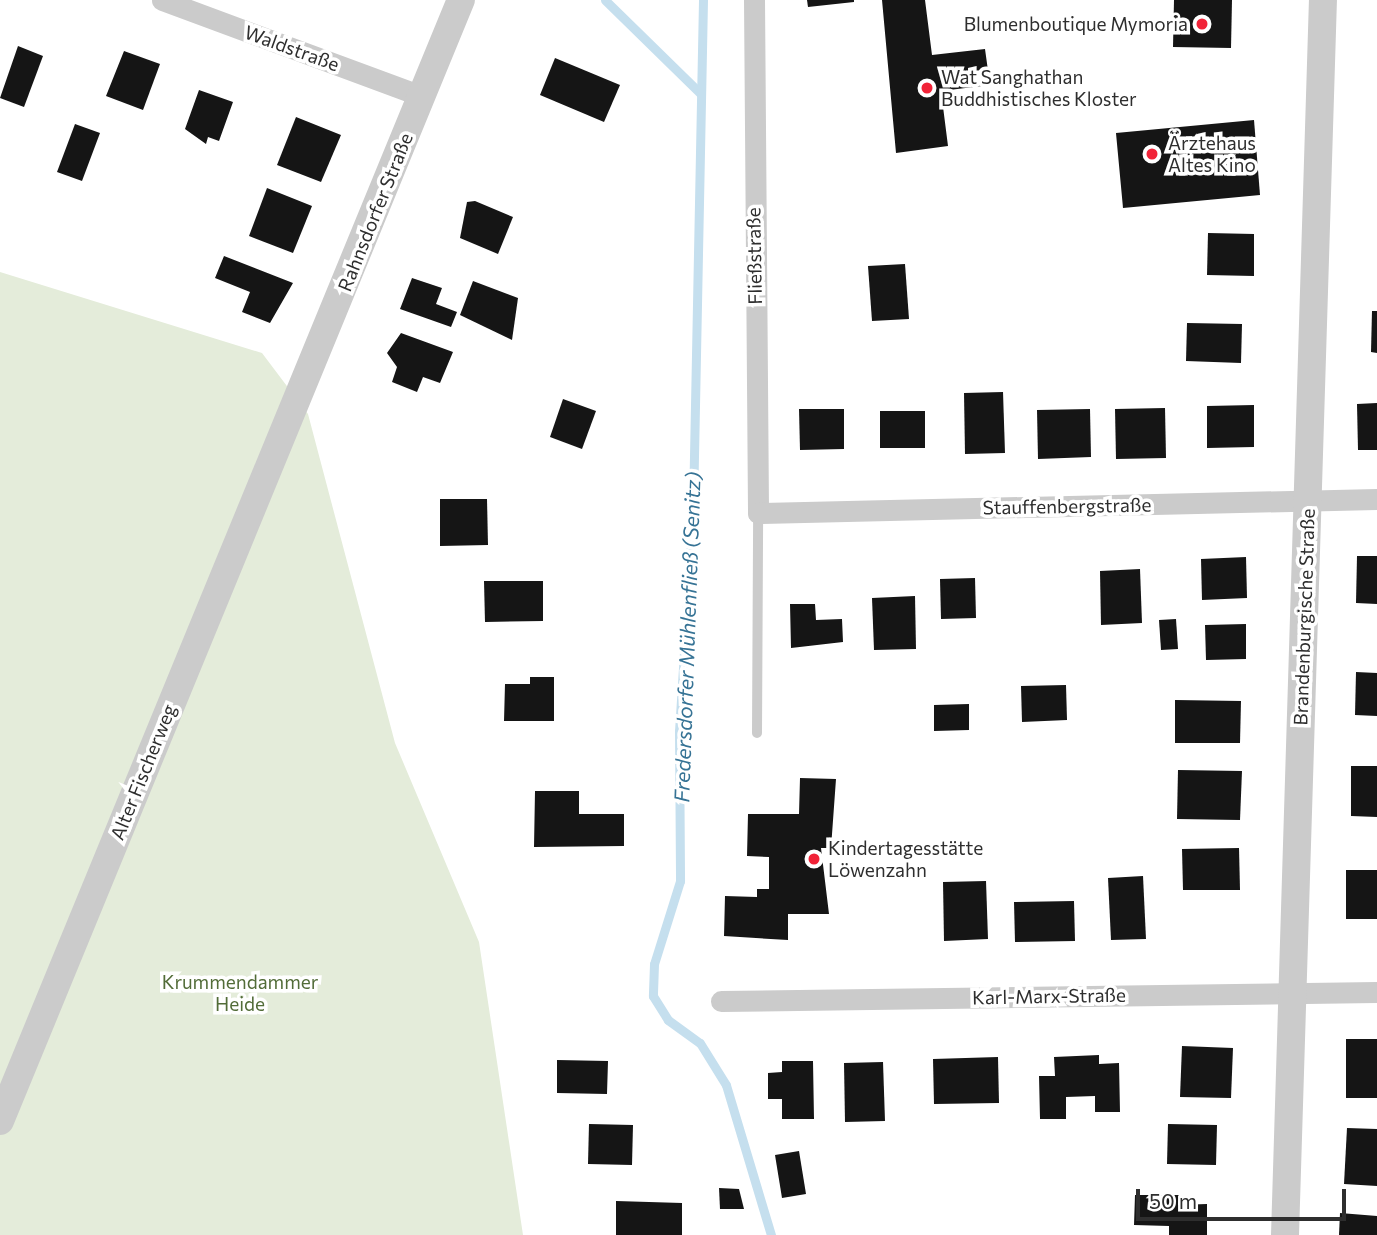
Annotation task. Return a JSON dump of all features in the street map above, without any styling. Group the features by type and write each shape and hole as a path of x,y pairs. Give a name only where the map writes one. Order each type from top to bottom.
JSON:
{"street":[{"name":"Waldstraße","path":"162,0 422,96"},
{"name":"Rahnsdorfer Straße","path":"287,424 461,0"},
{"name":"Fließstraße","path":"754,0 758,513"},
{"name":"Brandenburgische Straße","path":"1285,1235 1323,0"},
{"name":"Alter Fischerweg","path":"0,1121 287,424"},
{"name":"Stauffenbergstraße","path":"758,513 1377,499"},
{"name":"Karl-Marx-Straße","path":"721,1001 1377,992"}],"lane":[{"path":"757,733 758,513"}],"green space":[{"name":"Krummendammer Heide","path":"0,272 262,353 308,414 395,743 479,942 523,1235 0,1235"}],"building":[{"path":"807,0 854,0 854,2 808,7"},
{"path":"882,0 925,0 932,55 985,49 990,85 941,91 948,146 896,153"},
{"name":"Blumenboutique Mymoria","path":"1174,0 1232,0 1231,48 1173,47"},
{"path":"18,46 43,56 24,107 0,98"},
{"path":"124,51 160,64 143,110 106,96"},
{"path":"555,58 620,85 604,122 540,95"},
{"path":"199,90 233,102 219,141 208,137 206,144 185,129"},
{"path":"296,117 341,135 321,182 277,165"},
{"path":"1254,120 1260,195 1123,208 1116,133"},
{"path":"75,124 100,133 82,181 57,172"},
{"path":"267,188 312,206 293,253 249,236"},
{"path":"475,201 513,217 498,254 460,238 467,202"},
{"path":"1208,233 1254,234 1254,276 1207,275"},
{"path":"224,256 293,283 270,323 242,312 250,292 215,278"},
{"path":"905,264 909,319 872,321 868,266"},
{"path":"412,278 442,288 436,304 457,312 451,327 400,309"},
{"path":"473,281 518,298 512,340 460,315"},
{"path":"1372,311 1377,311 1377,353 1371,352"},
{"path":"1187,323 1242,324 1241,363 1186,361"},
{"path":"401,333 453,352 440,383 423,377 417,392 392,382 397,367 387,353"},
{"path":"1003,392 1005,453 965,454 964,393"},
{"path":"563,399 596,411 582,449 550,437"},
{"path":"1377,403 1377,450 1358,450 1357,404"},
{"path":"1254,405 1254,447 1207,448 1207,406"},
{"path":"1165,408 1166,458 1116,459 1115,409"},
{"path":"799,409 844,409 844,449 800,450"},
{"path":"1090,409 1091,457 1038,459 1037,410"},
{"path":"880,411 925,411 925,448 880,448"},
{"path":"440,499 487,499 488,545 440,546"},
{"path":"1357,556 1377,556 1377,604 1356,603"},
{"path":"1246,557 1247,598 1202,600 1201,559"},
{"path":"1140,569 1142,623 1101,625 1100,571"},
{"path":"975,578 976,618 941,619 940,579"},
{"path":"484,581 543,581 543,621 485,622"},
{"path":"915,596 916,649 874,650 872,598"},
{"path":"790,604 815,604 816,620 842,619 843,642 791,648"},
{"path":"1176,619 1178,649 1161,650 1159,620"},
{"path":"1246,624 1246,659 1206,660 1205,625"},
{"path":"1356,672 1377,673 1377,716 1355,715"},
{"path":"530,677 554,677 554,721 504,721 505,684 530,684"},
{"path":"1066,685 1067,720 1022,722 1021,686"},
{"path":"1175,700 1241,701 1240,743 1175,743"},
{"path":"969,704 969,730 934,731 934,705"},
{"path":"1351,766 1377,766 1377,817 1351,816"},
{"path":"1178,770 1242,771 1240,820 1177,819"},
{"path":"800,778 836,779 831,848 821,848 829,914 788,914 788,940 724,936 725,896 757,897 757,889 769,889 769,857 747,856 748,814 799,814"},
{"path":"535,791 579,791 579,814 624,814 624,846 534,847"},
{"path":"1239,848 1240,890 1183,890 1182,849"},
{"path":"1346,870 1377,870 1377,919 1346,919"},
{"path":"1143,876 1146,939 1111,940 1108,878"},
{"path":"986,881 988,939 944,941 943,882"},
{"path":"1074,901 1075,941 1015,942 1014,902"},
{"path":"1346,1039 1377,1039 1377,1098 1346,1098"},
{"path":"1182,1046 1233,1048 1231,1098 1180,1097"},
{"path":"1099,1055 1099,1064 1119,1063 1120,1112 1095,1112 1095,1096 1066,1097 1066,1119 1040,1119 1039,1076 1055,1076 1054,1057"},
{"path":"998,1057 999,1103 934,1104 933,1059"},
{"path":"557,1060 608,1061 607,1094 557,1093"},
{"path":"782,1061 813,1061 814,1119 782,1119 782,1099 768,1099 768,1073 782,1072"},
{"path":"883,1062 885,1121 845,1122 844,1063"},
{"path":"589,1124 633,1125 632,1165 588,1164"},
{"path":"1168,1124 1217,1125 1216,1165 1167,1164"},
{"path":"1347,1128 1377,1129 1377,1186 1344,1184"},
{"path":"799,1151 806,1194 782,1198 775,1155"},
{"path":"719,1188 739,1189 744,1209 720,1209"},
{"path":"1135,1195 1179,1195 1178,1205 1207,1204 1207,1235 1169,1235 1169,1226 1134,1225"},
{"path":"616,1201 682,1203 682,1235 616,1235"},
{"path":"1340,1213 1377,1216 1377,1235 1339,1235"}],"waterway":[{"path":"605,0 701,94"},
{"name":"Fredersdorfer Mühlenfließ (Senitz)","path":"703,0 693,509 679,731 680,881 654,964 653,996 668,1020 700,1043 726,1085 771,1235"}],"place":[{"name":"Blumenboutique Mymoria","path":"1202,24"},
{"name":"Wat Sanghathan Buddhistisches Kloster","path":"927,88"},
{"name":"Ärztehaus Altes Kino","path":"1152,154"},
{"name":"Kindertagesstätte Löwenzahn","path":"814,859"}]}
